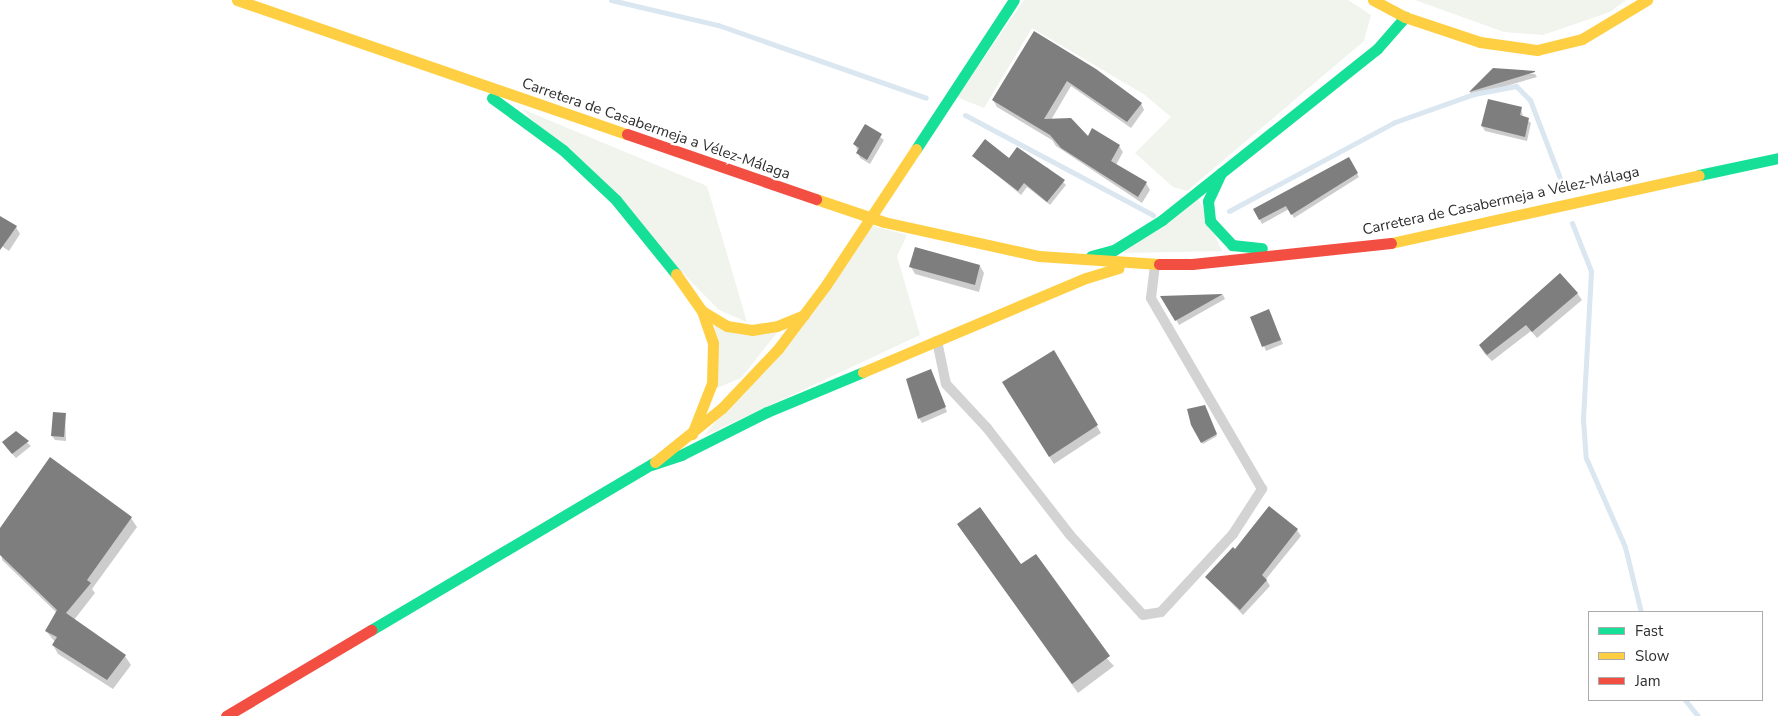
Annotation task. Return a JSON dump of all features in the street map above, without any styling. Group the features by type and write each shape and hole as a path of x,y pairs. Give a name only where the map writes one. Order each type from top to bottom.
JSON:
{"main road":[{"name":"Carretera de Casabermeja a Vélez-Málaga","path":"237,0 884,222 987,247 1072,258 1139,264 1192,264 1385,244 1778,158"},
{"path":"226,716 651,465 692,434 750,379 804,315 1014,0"},
{"path":"1373,0 1405,17 1480,42 1538,50 1582,39 1647,0"},
{"path":"1072,258 1114,250 1162,220 1377,49 1405,17"},
{"path":"466,80 563,150 616,200 663,255 702,310 713,343 714,362 712,384 692,434"},
{"path":"1223,171 1208,201 1210,221 1232,245 1333,250"},
{"path":"651,465 681,455 766,412 1086,278 1139,264"},
{"path":"702,310 727,326 752,330 777,326 804,315"}],"lane":[{"path":"936,340 946,384 987,428 1070,536 1143,616 1160,612 1233,534 1262,489 1151,298 1155,264"}],"shaded area":[{"path":"1024,0 1348,0 1371,15 1364,41 1187,191 1173,187 1135,153 1171,117 1145,95 1032,28 984,108 957,97"},
{"path":"1415,0 1626,0 1610,12 1543,35 1504,32"},
{"path":"522,109 707,186 747,322 719,310"},
{"path":"1198,198 1222,251 1123,253"},
{"path":"873,226 907,235 897,256 920,335 704,436"},
{"path":"715,324 780,329 741,378 717,388"}],"building":[{"path":"1034,31 1096,69 1142,103 1127,122 1067,81 1044,119 1071,118 1088,136 1092,128 1120,145 1111,161 1147,182 1138,197 1061,148 1050,135 992,100"},
{"path":"1493,68 1535,71 1535,72 1469,92"},
{"path":"1488,99 1522,107 1520,115 1529,118 1525,137 1481,126"},
{"path":"865,124 882,134 867,160 856,153 859,148 853,144"},
{"path":"985,139 1009,158 1017,147 1065,180 1047,202 1024,183 1018,191 972,156"},
{"path":"1349,157 1358,173 1291,215 1286,206 1259,220 1253,209"},
{"path":"0,216 17,226 0,250"},
{"path":"915,247 980,265 975,285 909,267"},
{"path":"1560,273 1578,293 1532,332 1526,325 1487,355 1479,345"},
{"path":"1223,294 1175,321 1160,296"},
{"path":"1269,309 1281,340 1262,347 1250,317"},
{"path":"1054,350 1098,425 1049,457 1002,382"},
{"path":"931,369 946,407 918,419 906,379"},
{"path":"1205,405 1217,434 1201,443 1191,425 1187,409"},
{"path":"53,412 66,413 64,437 51,436"},
{"path":"16,431 29,441 12,454 2,442"},
{"path":"50,457 132,517 87,580 91,583 66,613 126,655 107,680 52,645 57,637 45,631 57,610 0,555 0,528"},
{"path":"1269,506 1298,529 1262,575 1267,580 1240,610 1205,577 1233,547 1235,549"},
{"path":"980,507 1021,564 1036,554 1110,656 1072,684 957,524"}],"waterway":[{"path":"611,0 718,25 926,98"},
{"path":"1229,211 1395,122 1474,94 1516,86 1530,100 1563,186"},
{"path":"965,115 1153,215"},
{"path":"1572,223 1591,271 1583,419 1586,458 1625,547 1641,611"},
{"path":"1686,701 1698,716"}],"traffic: fast":[{"path":"916,149 1014,0"},
{"path":"1091,256 1114,250 1162,220 1377,49 1405,17"},
{"path":"492,98 563,150 616,200 676,274"},
{"path":"1699,175 1778,158"},
{"path":"1221,173 1208,201 1210,221 1232,245 1262,248"},
{"path":"651,465 681,455 767,412 863,372"},
{"path":"371,630 655,462"}],"traffic: slow":[{"path":"237,0 627,134"},
{"path":"1373,0 1405,17 1480,42 1537,50 1582,39 1647,0"},
{"path":"655,462 722,408 778,349 826,285 916,149"},
{"path":"1391,243 1699,175"},
{"path":"816,199 884,222 1039,256 1159,264"},
{"path":"863,372 1086,278 1119,268"},
{"path":"676,274 702,311 713,343 712,383 692,434"},
{"path":"702,311 727,326 752,330 777,326 804,315"}],"traffic: jam":[{"path":"627,134 816,199"},
{"path":"1159,264 1192,264 1391,243"},
{"path":"226,716 371,630"}]}
